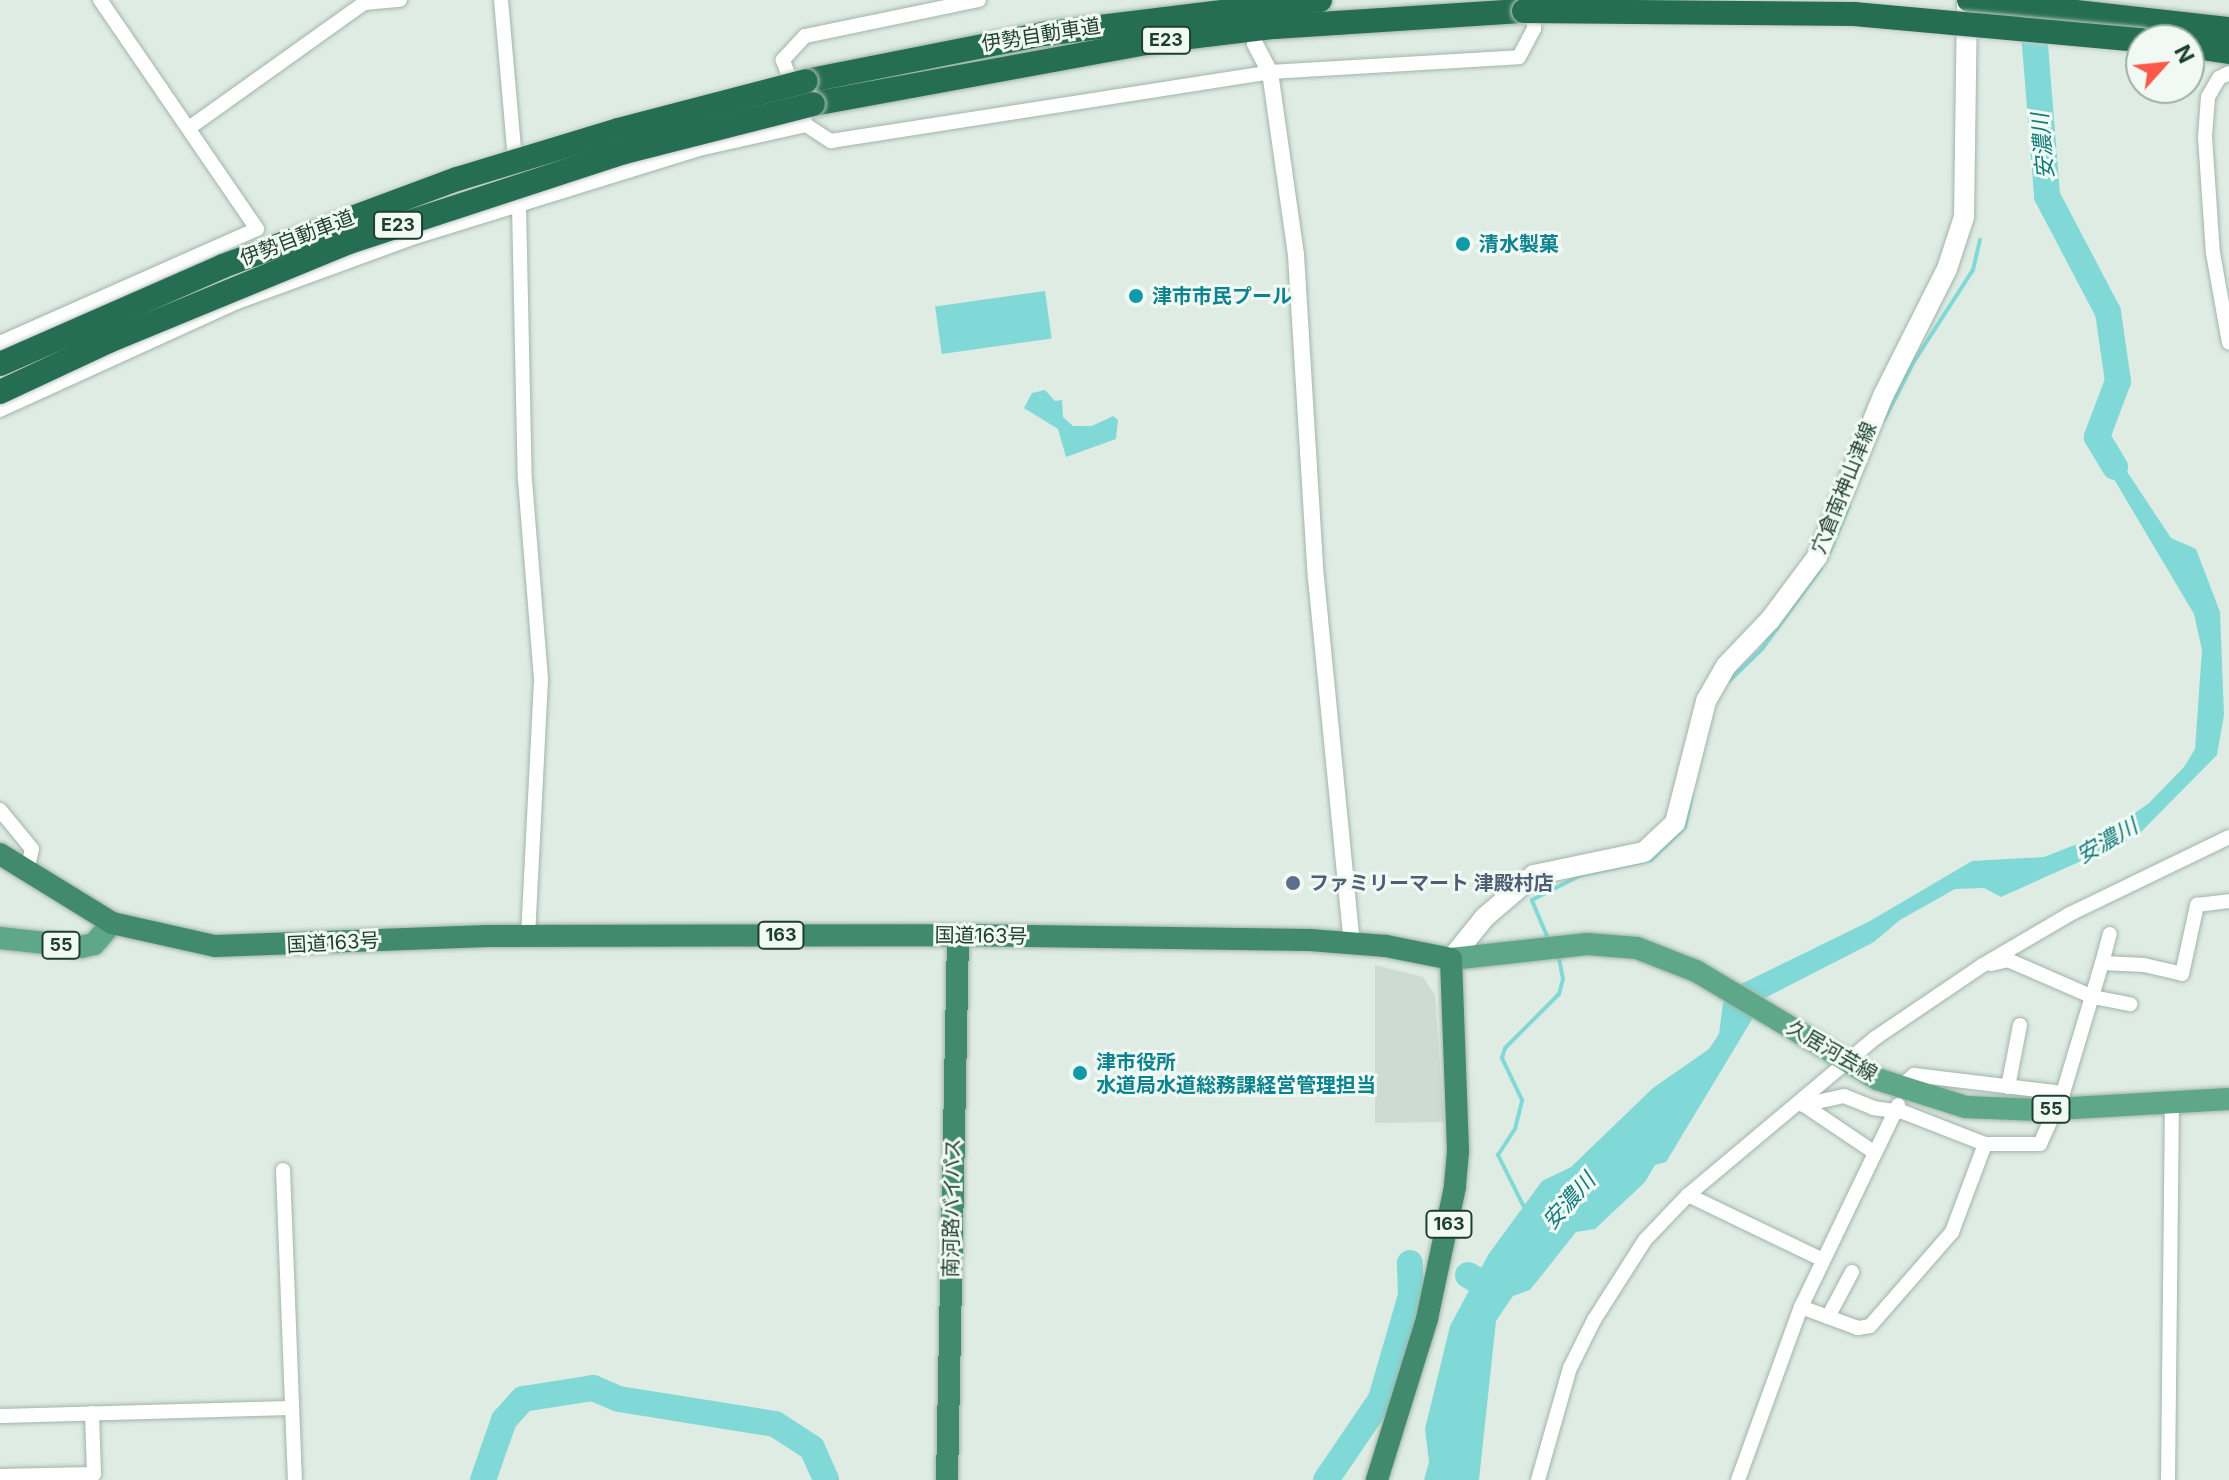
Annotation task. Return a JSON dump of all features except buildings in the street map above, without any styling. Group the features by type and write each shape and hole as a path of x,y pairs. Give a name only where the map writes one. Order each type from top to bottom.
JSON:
{"highway":[{"name":"伊勢自動車道","path":"0,392 109,341 349,242 625,152 808,103 1043,34 1320,0"},
{"path":"1968,0 2229,29"},
{"name":"伊勢自動車道","path":"0,364 223,266 457,179 618,130 808,103 1156,41 1529,5 1854,14 2125,38"},
{"path":"2205,48 2229,52"},
{"name":"国道163号","path":"0,854 26,874 112,923 226,946 528,936 958,935 1352,943 1451,959"},
{"name":"南河路バイパス","path":"947,1480 958,935"},
{"name":"163","path":"1377,1480 1427,1319 1455,1187 1458,1151 1451,959"}],"main road":[{"name":"穴倉南神山津線","path":"1451,959 1485,917 1534,875 1644,852 1675,823 1706,701 1726,666 1770,620 1817,557 1883,396 1947,269 1964,217 1968,0"},
{"name":"55","path":"0,938 81,947 94,944 112,923"},
{"name":"久居河芸線","path":"1451,959 1587,944 1637,948 1696,971 1877,1079 1938,1100 1993,1109 2059,1101 2229,1099"}],"street":[{"path":"0,343 257,229 100,0"},
{"path":"189,128 364,3 400,0"},
{"path":"501,0 519,205 525,480 541,680 528,936"},
{"path":"979,0 805,36 783,60 831,141 1270,72 1519,57 1534,29 1529,5"},
{"path":"1255,44 1270,72 1296,255 1316,578 1352,943"},
{"path":"2229,73 2219,78 2208,97 2205,137 2212,240 2229,343"},
{"path":"0,410 237,302 415,237 699,149 808,103"},
{"path":"0,810 32,849 26,874"},
{"path":"1538,1480 1570,1368 1594,1320 1645,1240 1688,1195 1800,1103 1844,1060 1983,965 2070,914 2229,837"},
{"path":"2102,963 2144,965 2182,974 2197,905 2229,901"},
{"path":"1800,1103 1844,1096 1873,1108 1897,1107 1985,1144 2040,1144 2059,1101 2110,934"},
{"path":"1983,965 2008,960 2093,997 2130,1004"},
{"path":"2008,1087 2020,1025"},
{"path":"1906,1082 1914,1075 2008,1087 2059,1101"},
{"path":"2168,1480 2172,1100"},
{"path":"1800,1103 1875,1153"},
{"path":"1738,1480 1821,1259 1897,1107"},
{"path":"1801,1307 1858,1328 1870,1326 1952,1232 1985,1144"},
{"path":"283,1170 295,1480"},
{"path":"1688,1195 1821,1259"},
{"path":"1828,1317 1852,1272"},
{"path":"0,1416 292,1408"},
{"path":"0,1476 94,1474 92,1413"}],"shaded area":[{"path":"1375,965 1423,977 1435,995 1444,1122 1375,1123"}],"water":[{"path":"1045,291 1052,339 942,354 935,306"},
{"path":"1045,390 1055,401 1062,400 1063,417 1073,426 1092,426 1113,416 1118,420 1116,439 1066,457 1058,429 1024,408 1032,393"},
{"path":"2089,437 2106,440 2171,538 2196,549 2220,612 2224,715 2217,755 2137,836 2001,897 1984,888 1955,889 1900,920 1874,942 1765,998 1666,1162 1655,1165 1645,1182 1595,1229 1576,1232 1530,1290 1513,1296 1496,1321 1479,1480 1424,1480 1429,1462 1425,1429 1450,1326 1488,1255 1542,1181 1571,1167 1653,1088 1709,1049 1719,1034 1723,1003 1741,984 1870,921 1972,861 2044,857 2108,832 2149,803 2184,767 2195,749 2202,650 2194,614"}],"waterway":[{"name":"安濃川","path":"2032,8 2047,196 2108,312 2118,381 2097,437 2115,467"},
{"path":"1884,420 1913,363 1973,270 1980,240"},
{"path":"1829,553 1849,506"},
{"path":"1729,681 1762,649 1821,568"},
{"path":"1547,936 1532,900 1581,875 1651,860 1685,827 1692,795"},
{"path":"1526,1211 1498,1155 1515,1129 1522,1100 1502,1058 1505,1048 1559,994 1563,979 1559,959"},
{"path":"1326,1480 1381,1399 1411,1296 1410,1263"},
{"path":"1468,1275 1490,1288"},
{"path":"483,1480 504,1420 523,1399 593,1388 619,1399 775,1424 812,1448 826,1480"}],"place":[{"name":"清水製菓","path":"1463,244"},
{"name":"津市市民プール","path":"1136,296"},
{"name":"ファミリーマート 津殿村店","path":"1293,883"},
{"name":"津市役所 水道局水道総務課経営管理担当","path":"1080,1073"}]}
